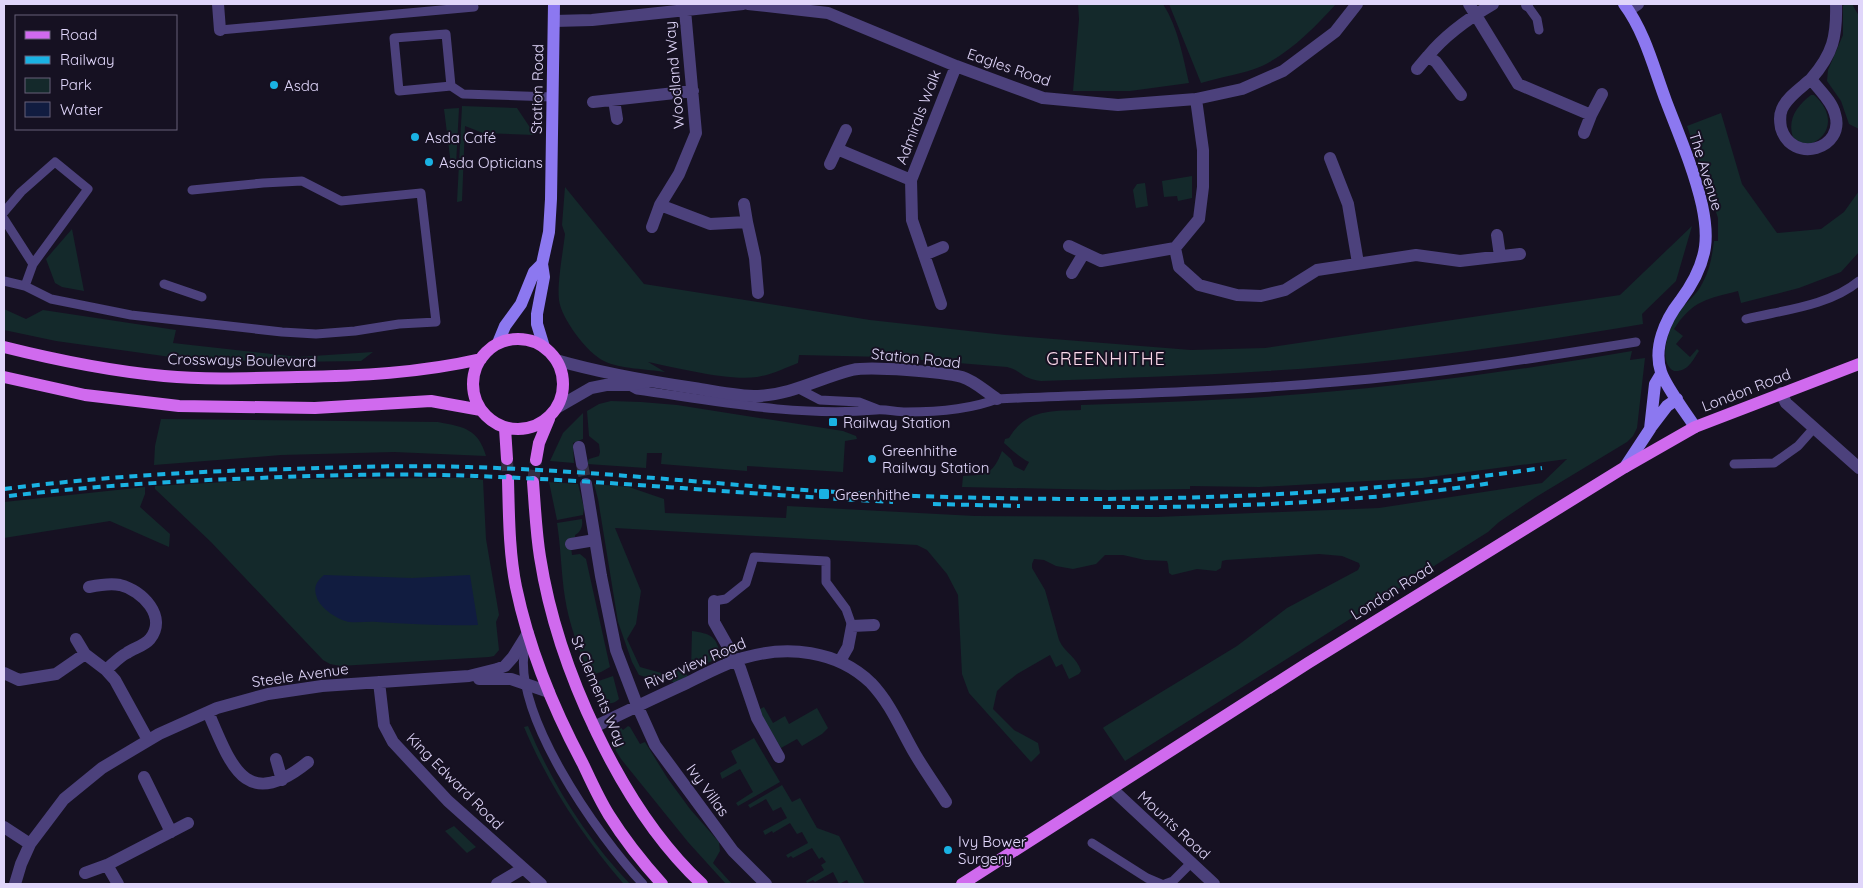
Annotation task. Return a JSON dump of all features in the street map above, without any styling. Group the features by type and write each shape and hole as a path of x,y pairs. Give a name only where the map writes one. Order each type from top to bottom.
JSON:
{"main road":[{"name":"Station Road","path":"544,347 537,314 544,277 542,264 547,244 550,216 554,4"},
{"name":"The Avenue","path":"1630,6 1702,202 1706,229 1705,246 1700,267 1690,287 1671,313 1661,334 1659,357 1661,374 1695,427"},
{"name":"Station Road","path":"498,343 504,328 521,304 534,272 542,264"},
{"path":"536,460 539,443 549,419 558,407 564,386 562,371 556,360 544,347 524,340 498,343 481,359 474,380 475,395 481,410 491,421 505,428 521,430 549,419"},
{"name":"Crossways Boulevard","path":"4,347 79,364 164,376 265,378 361,376 429,370 481,359"},
{"name":"London Road","path":"962,884 1332,648 1625,467 1695,427 1859,364"},
{"path":"1650,429 1655,383 1661,374"},
{"path":"4,376 85,395 179,406 315,408 431,401 481,410"},
{"path":"1625,467 1665,409 1677,399"},
{"path":"505,428 507,459"},
{"path":"508,480 512,562 519,600 528,633 549,692 562,724 609,814 645,865 662,884"},
{"name":"St Clements Way","path":"533,482 540,558 549,601 569,668 594,727 636,802 663,840 702,884"}],"street":[{"path":"218,4 220,30"},
{"path":"554,21 592,20 743,4"},
{"name":"Eagles Road","path":"748,4 829,8 956,66 1043,98 1118,105 1196,99 1242,89 1283,71 1335,32 1357,4"},
{"path":"1418,69 1440,41 1472,9 1493,4"},
{"path":"1811,79 1833,109 1836,118 1836,129 1833,136 1824,146 1804,150 1794,147 1782,130 1780,118 1782,108 1811,79 1822,64 1834,41 1836,4"},
{"path":"1472,9 1518,84 1591,115"},
{"name":"Woodland Way","path":"652,227 660,205 679,174 696,133 685,10"},
{"path":"1428,56 1461,95"},
{"name":"Admirals Walk","path":"941,304 912,220 911,180 956,66"},
{"path":"593,102 693,92"},
{"path":"1584,133 1602,94"},
{"path":"1069,246 1101,261 1175,248 1199,219 1203,187 1203,150 1196,99"},
{"path":"614,100 617,119"},
{"path":"830,164 846,130"},
{"name":"Admirals Walk","path":"837,149 911,180"},
{"path":"1330,158 1348,204 1358,263"},
{"path":"744,204 755,258 758,293"},
{"path":"660,205 710,224 747,222"},
{"path":"1498,235 1500,256"},
{"path":"924,255 943,247"},
{"path":"1175,248 1179,267 1199,285 1237,295 1261,296 1285,290 1317,270 1358,263 1416,255 1460,262 1520,254"},
{"path":"1072,273 1084,253"},
{"name":"Station Road","path":"556,360 647,381 751,396 769,395 799,389 856,370 946,374 963,378 997,400"},
{"name":"Station Road","path":"558,407 591,388 606,385 628,385 647,381"},
{"path":"1780,393 1786,402 1859,467"},
{"path":"579,447 582,464"},
{"path":"586,484 606,606 616,650 637,706"},
{"path":"571,544 595,540"},
{"path":"89,587 110,584 127,587 149,604 155,618 154,631 149,640 125,654 106,670"},
{"path":"714,601 713,620 742,671 756,718 779,757"},
{"path":"840,661 848,647 852,626 874,625"},
{"name":"Steele Avenue","path":"15,884 30,844 53,812 74,790 102,768 148,740 208,712 251,698 291,690 469,676 505,666 518,652 528,633"},
{"path":"76,639 85,654 106,670 115,680 148,740"},
{"name":"Riverview Road","path":"594,727 735,661 765,653 785,651 815,654 840,661 870,683 889,707 915,754 946,802"},
{"path":"4,673 18,680 56,674 85,654"},
{"path":"469,676 479,679 511,679 549,692"},
{"name":"King Edward Road","path":"379,682 384,725 393,742 448,801 541,884"},
{"name":"Ivy Villas","path":"637,706 655,745 733,851 766,884"},
{"path":"208,712 233,766 248,781 258,784 282,780 308,762"},
{"path":"276,759 282,780"},
{"path":"144,777 172,832"},
{"name":"Mounts Road","path":"1112,789 1214,884"},
{"path":"85,873 108,865 188,823"},
{"path":"4,827 30,844"},
{"path":"108,865 118,884"},
{"path":"497,884 522,868"}],"lane":[{"path":"1527,5 1537,19 1539,30"},
{"path":"220,30 474,7"},
{"path":"451,86 446,34 394,38 399,91 451,86 463,94 553,97"},
{"path":"4,212 21,192 55,162 88,189 32,264 25,286"},
{"path":"4,281 25,286 51,299 131,315 282,332 316,334 355,332 399,324 436,322 421,193 341,201 302,181 263,182 192,190"},
{"path":"4,218 32,264"},
{"path":"1746,319 1828,299 1850,288 1859,281"},
{"path":"164,284 202,297"},
{"path":"997,400 1240,389 1338,382 1526,360 1636,342"},
{"name":"Station Road","path":"628,385 637,390 772,410 866,412 877,410 904,412 973,407 997,400"},
{"name":"Station Road","path":"799,389 820,400 858,402 877,410"},
{"path":"1734,464 1774,463 1798,446 1814,428"},
{"path":"714,601 726,599 746,583 754,557 826,561 826,582 846,609 852,626"},
{"path":"528,633 522,656 526,683 532,708 558,765 589,816 615,851 644,884"},
{"path":"1092,842 1148,878 1161,884"},
{"path":"1165,884 1173,881 1192,864"}],"green space":[{"path":"1078,4 1163,4 1173,22 1189,83 1130,91 1073,91 1079,19"},
{"path":"1169,4 1336,4 1302,38 1273,60 1248,71 1201,83"},
{"path":"1845,4 1852,4 1859,16 1859,129 1849,124 1841,101 1827,81 1828,70 1843,35 1843,6"},
{"path":"1811,95 1814,95 1821,102 1828,117 1828,125 1821,138 1814,143 1804,146 1793,137 1791,124 1794,113"},
{"path":"462,106 517,108 535,135 483,133 465,126 462,201 457,202"},
{"path":"459,108 456,165 451,165 444,109"},
{"path":"1721,113 1742,184 1777,233 1821,229 1844,212 1859,191 1859,252 1841,272 1799,288 1741,303 1738,291 1709,299 1694,306 1674,329 1683,336 1676,344 1690,357 1697,349 1699,351 1686,368 1674,371 1666,360 1665,352 1672,325 1679,312 1698,291 1703,282 1709,267 1714,241 1718,241 1718,218 1687,126"},
{"path":"1192,176 1192,198 1178,201 1177,196 1164,197 1162,181"},
{"path":"1145,183 1148,206 1136,208 1133,190 1137,184"},
{"path":"565,187 644,284 870,320 1005,335 1191,350 1265,348 1620,295 1692,226 1676,281 1642,314 1643,324 1596,332 1409,358 1315,368 1240,373 1041,381 1007,367 885,357 799,355 798,363 767,375 745,378 703,373 648,362 665,372 626,367 610,364 590,351 564,316 559,300 559,276 565,234 562,225"},
{"path":"72,229 84,291 62,287 55,283 46,259"},
{"path":"4,309 26,319 43,310 176,330 173,343 298,357 373,352 361,361 288,362 185,359 56,341 4,330"},
{"path":"1632,351 1630,360 1645,358 1637,428 1627,442 1536,497 1499,522 1488,532 1125,761 1104,727 1237,646 1287,608 1358,570 1359,563 1342,556 1319,554 1226,560 1222,561 1221,568 1216,571 1197,569 1172,575 1169,573 1167,561 1145,560 1123,555 1105,555 1096,564 1073,569 1056,566 1044,560 1034,559 1032,568 1045,590 1059,640 1077,662 1081,671 1069,679 1062,664 1056,667 1050,655 1017,674 997,691 993,709 1014,730 1038,743 1040,753 1031,762 969,693 962,674 958,595 947,574 927,550 917,545 615,528 641,591 636,624 627,639 640,667 665,674 682,670 688,676 675,683 662,677 649,678 639,675 632,662 618,622 594,484 629,487 664,499 665,513 786,518 787,506 975,516 1157,517 1379,508 1542,483 1567,459 1422,478 1259,487 1190,486 1190,489 1108,490 962,487 963,476 988,472 999,459 1002,451 1011,459 1014,466 1024,471 1029,462 1004,443 1005,439 1009,438 1023,422 1032,417 1050,412 1081,410 1081,405 1211,400 1330,392 1431,381"},
{"path":"611,401 677,405 843,431 856,436 857,439 845,441 843,472 747,466 747,471 661,464 662,453 647,453 646,468 587,464 589,459 599,456 600,452 599,444 589,436 587,411 599,404"},
{"path":"583,413 583,439 573,443 574,463 550,461 563,433"},
{"path":"161,419 438,422 455,425 474,434 483,447 486,456 394,452 281,455 154,465 155,446"},
{"path":"476,478 483,480 486,539 499,615 496,622 499,650 494,656 489,657 340,666 323,660 211,542 155,489 155,486 277,479"},
{"path":"549,482 578,484 584,508 583,515 557,520"},
{"path":"145,487 145,494 140,507 170,534 169,547 110,521 4,538 4,502"},
{"path":"582,519 580,530 575,537 570,539 572,555 580,554 586,559 610,667 595,674 589,672 574,636 569,617 557,523"},
{"path":"692,631 711,636 720,654 717,659 691,670"},
{"path":"613,676 619,699 610,703 598,697 590,684"},
{"path":"764,707 773,723 785,716 789,724 817,708 828,728 822,734 802,746 797,739 781,748 758,710"},
{"path":"619,725 623,730 628,726 630,727 640,744 645,742 668,779 690,809 719,842 720,851 713,863 732,884 726,884 688,842 621,759 616,751 614,741"},
{"path":"528,726 559,790 585,830 630,884 622,882 593,846 567,808 533,748 524,727"},
{"path":"754,738 780,782 738,806 736,803 753,792 740,769 722,779 720,773 737,763 731,751"},
{"path":"782,785 792,802 800,798 817,828 839,836 865,884 849,884 847,880 839,884 833,872 815,882 813,880 807,883 806,881 824,870 821,865 826,862 822,857 819,859 812,848 793,858 791,856 788,858 786,855 808,843 802,832 797,834 790,823 773,833 772,831 765,835 763,831 787,818 781,807 773,811 766,799 750,808 748,805"},
{"path":"454,826 476,847 467,853 445,831"}],"water":[{"path":"324,575 412,578 470,575 478,625 346,621 326,610 317,598 316,585"}],"tunnel":[{"path":"507,459 508,480"},
{"path":"533,482 536,460"},
{"path":"582,464 586,484"}],"railway":[{"path":"4,489 75,481 182,473 423,466 524,469 804,490 916,496 1073,499 1152,498 1308,492 1386,486 1542,468"},
{"path":"9,496 102,487 196,481 339,475 421,475 580,481 893,502"},
{"path":"1103,507 1249,505 1298,502 1395,495 1492,483"},
{"path":"933,504 1020,506"}],"place":[{"name":"Asda","path":"274,85"},
{"name":"Asda Café","path":"415,137"},
{"name":"Asda Opticians","path":"429,162"},
{"name":"Railway Station","path":"833,422"},
{"name":"Greenhithe Railway Station","path":"872,459"},
{"name":"Greenhithe","path":"824,494"},
{"name":"Ivy Bower Surgery","path":"948,850"}],"district":[{"name":"GREENHITHE","path":"1106,358"}]}
